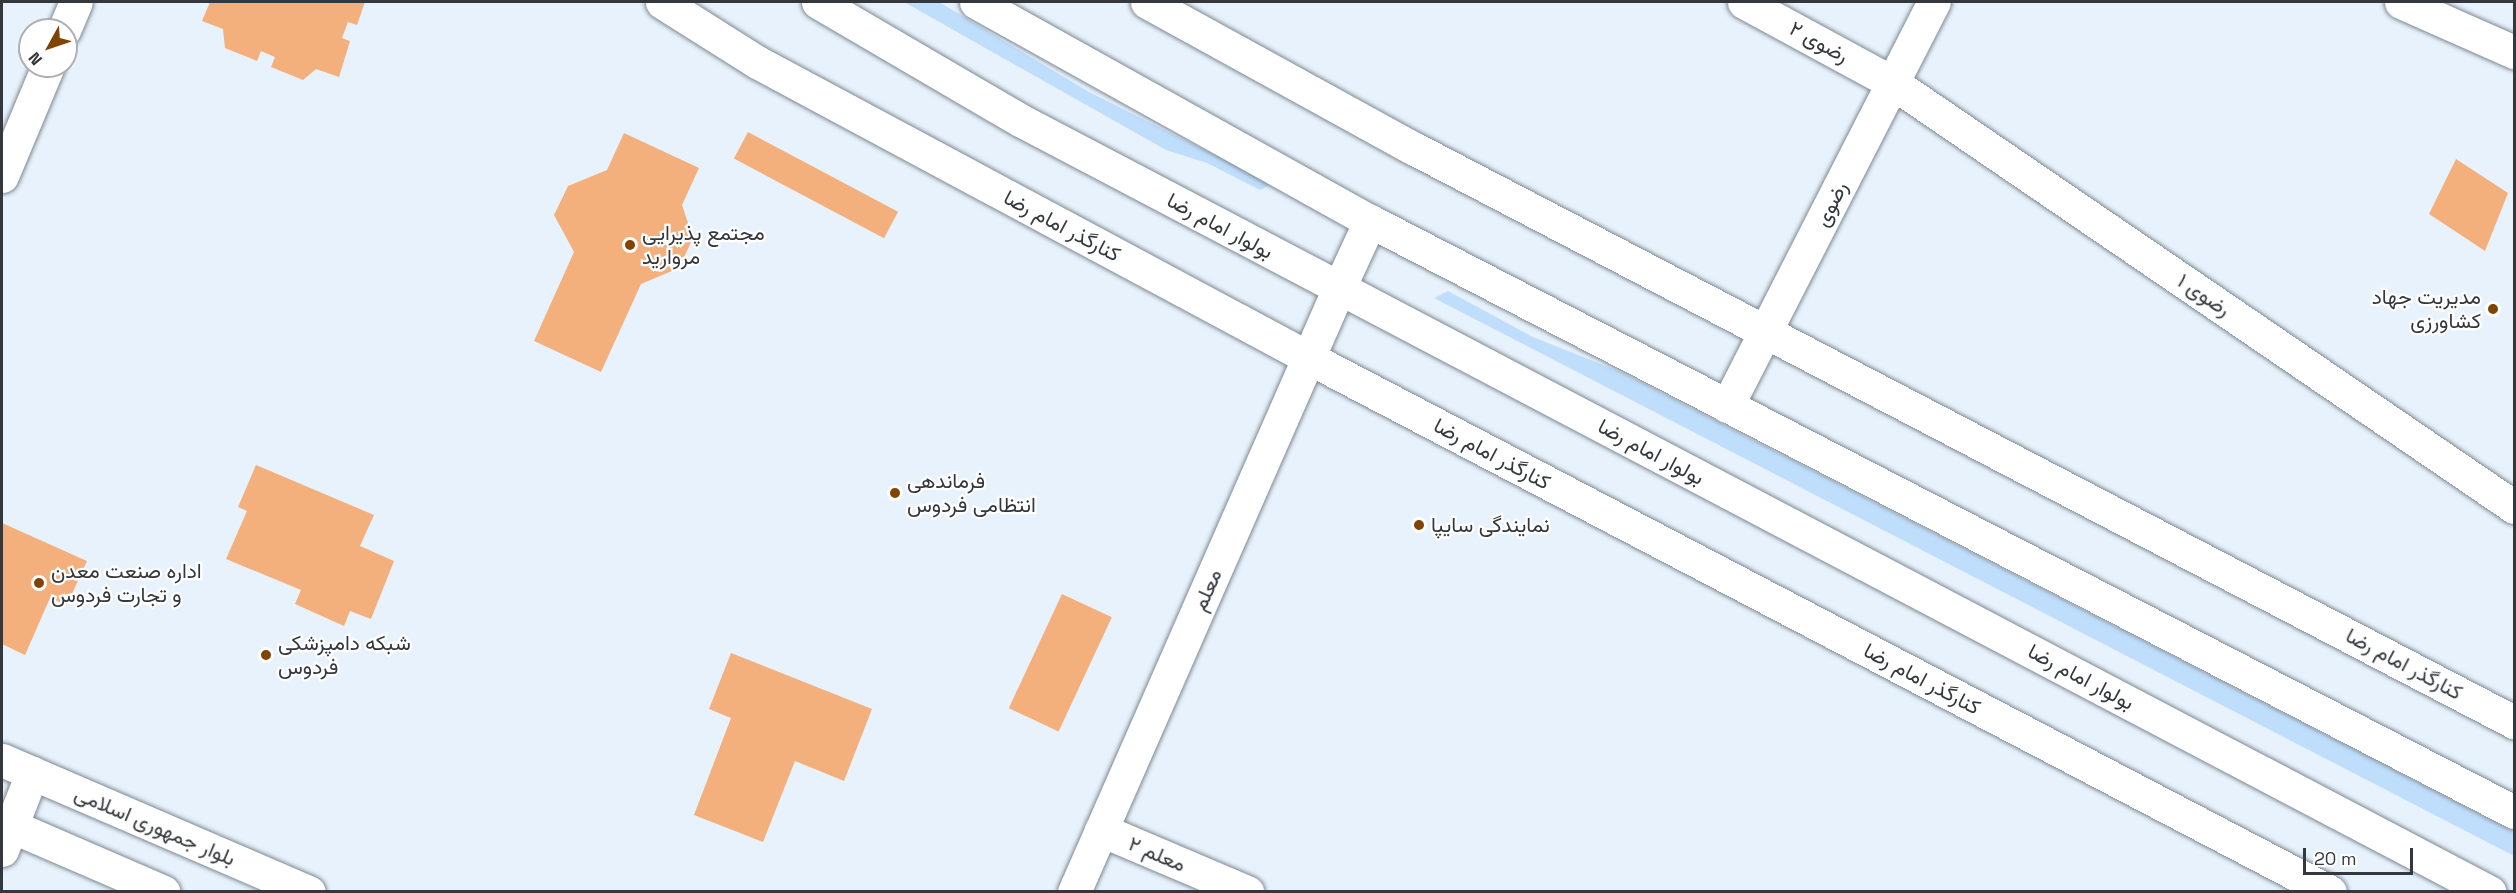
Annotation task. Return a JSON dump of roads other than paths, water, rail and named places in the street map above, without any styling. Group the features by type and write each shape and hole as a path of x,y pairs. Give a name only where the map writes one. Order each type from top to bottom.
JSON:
{"street":[{"path":"69,18 76,2"},
{"name":"کنارگذر امام رضا","path":"662,2 756,62 1309,358 2330,891"},
{"name":"بولوار امام رضا","path":"818,2 1020,120 2489,891"},
{"path":"976,2 1370,221 2514,812"},
{"name":"کنارگذر امام رضا","path":"1147,2 1413,148 2514,722"},
{"name":"رضوی ۲","path":"1744,2 1893,83"},
{"name":"رضوی","path":"1727,406 1934,2"},
{"path":"2401,2 2514,52"},
{"path":"4,164 43,78"},
{"name":"رضوی ۱","path":"1893,83 2514,507"},
{"name":"معلم","path":"1074,891 1370,221"},
{"name":"بلوار جمهوری اسلامی","path":"2,760 309,891"},
{"path":"32,773 5,833 164,891"},
{"name":"معلم ۲","path":"1101,830 1247,891"}],"place":[{"name":"مجتمع پذیرایی مروارید","path":"630,245"},
{"name":"مدیریت جهاد کشاورزی","path":"2493,309"},
{"name":"فرماندهی انتظامی فردوس","path":"895,493"},
{"name":"نمایندگی سایپا","path":"1419,525"},
{"name":"اداره صنعت معدن و تجارت فردوس","path":"39,583"},
{"name":"شبکه دامپزشکی فردوس","path":"266,655"}]}
